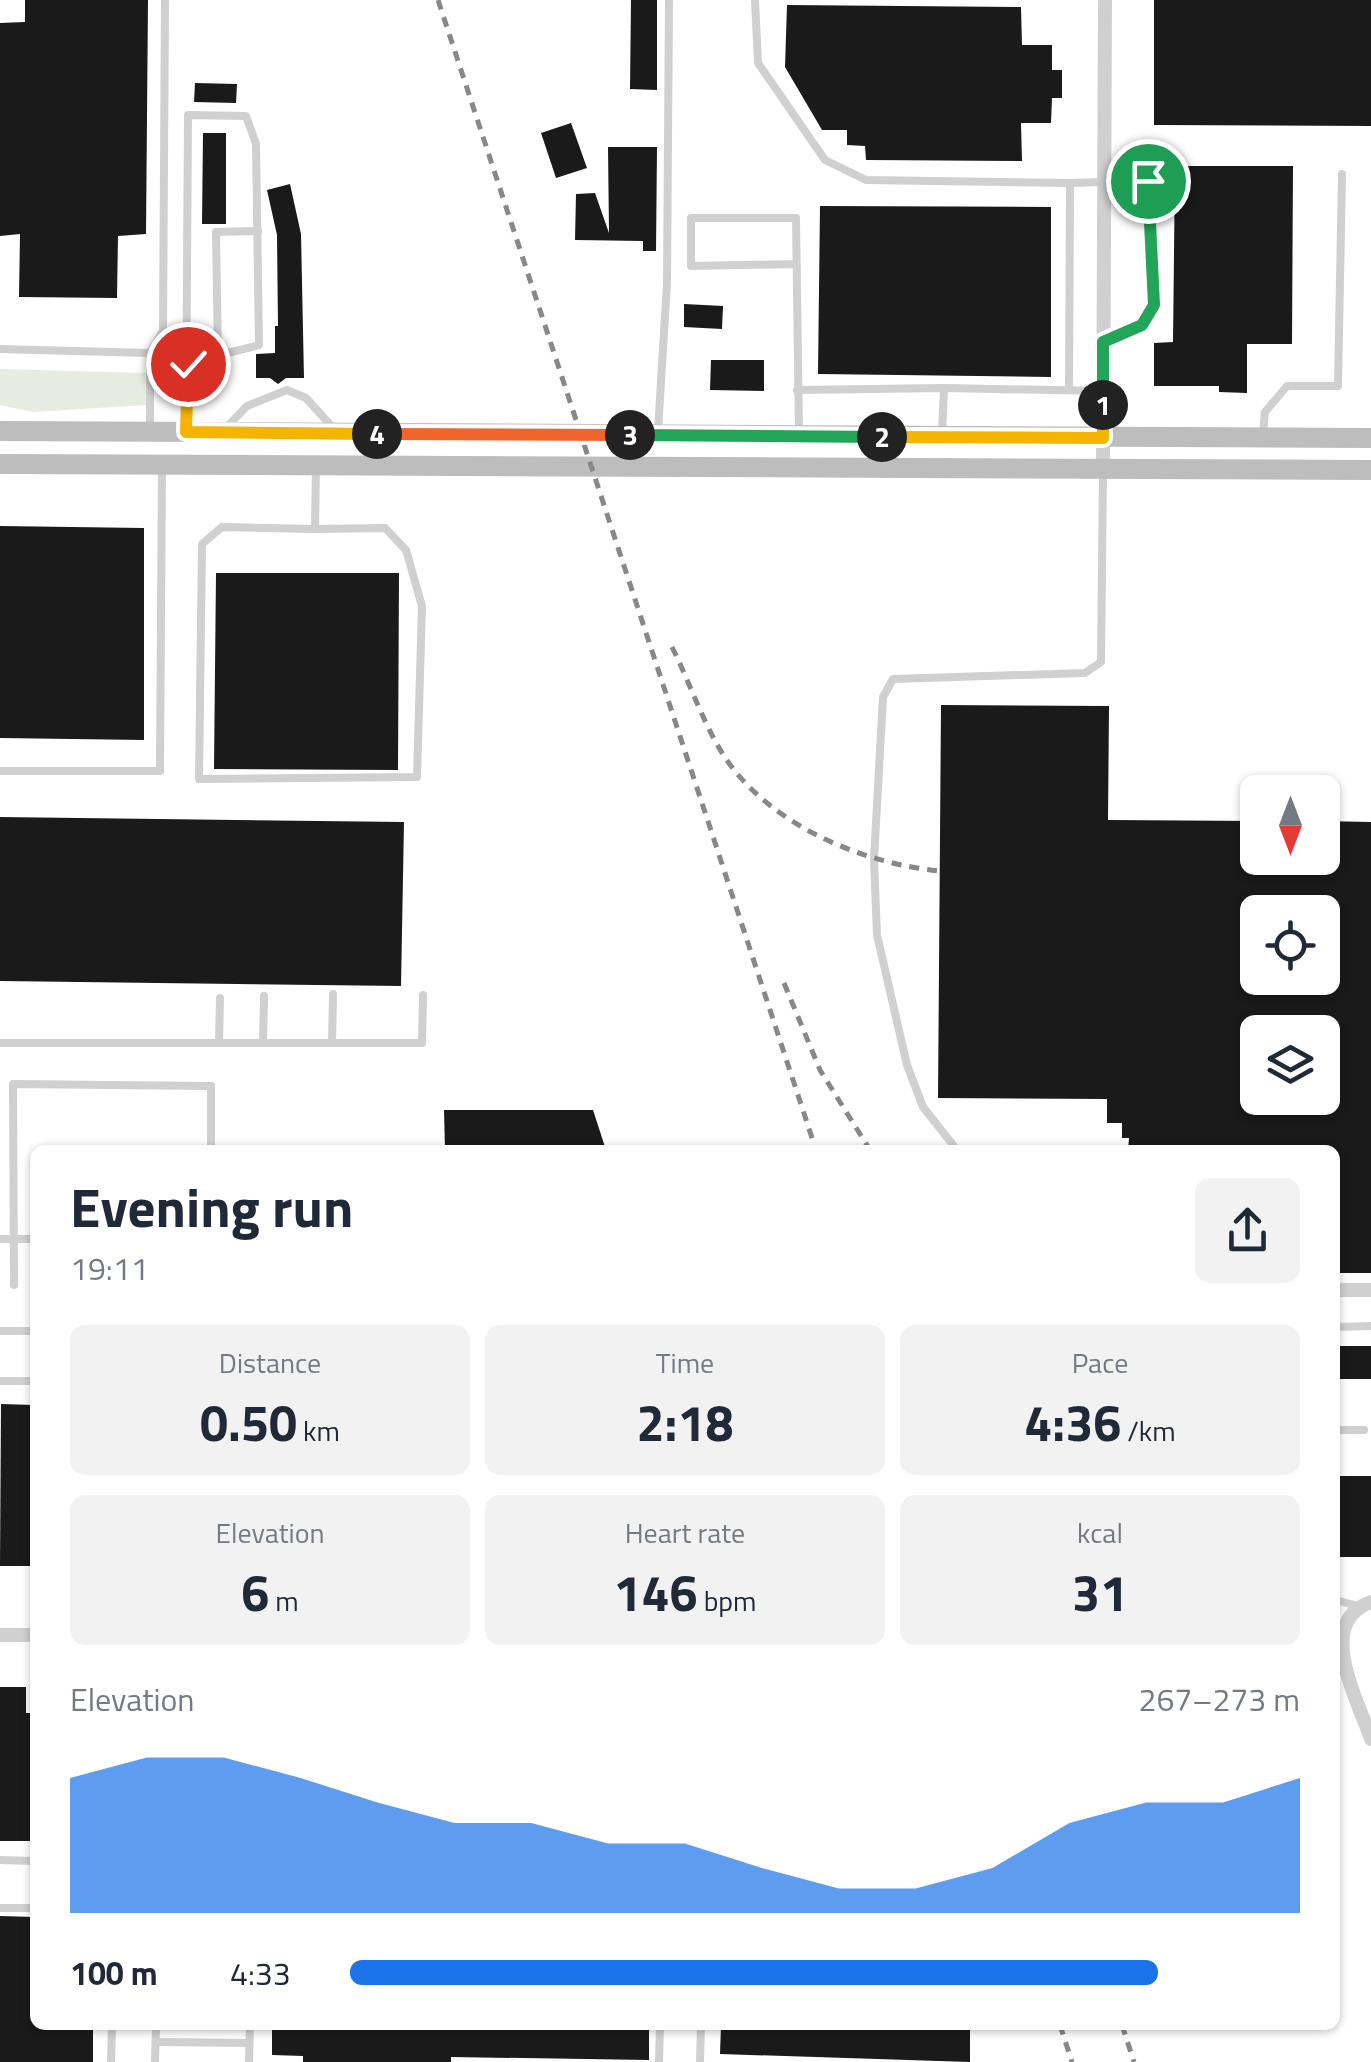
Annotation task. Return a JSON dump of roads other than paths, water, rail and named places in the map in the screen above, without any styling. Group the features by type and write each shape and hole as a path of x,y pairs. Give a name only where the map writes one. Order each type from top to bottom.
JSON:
{"main road":[{"path":"0,432 1371,438"},
{"path":"0,464 1371,470"}],"street":[{"path":"1103,468 1105,0"},
{"path":"1340,1290 1371,1290"},
{"path":"1365,1604 1346,1620 1342,1651 1371,1739"},
{"path":"0,1635 30,1635"}],"lane":[{"path":"150,432 150,353 163,330 164,0"},
{"path":"657,436 667,283 670,0"},
{"path":"755,0 758,63 826,160 866,180 1070,183 1104,175 1138,174 1148,181 1154,305 1142,325 1103,342"},
{"path":"186,432 188,115 246,116 256,144 259,345 188,364"},
{"path":"1263,438 1265,412 1287,386 1338,386 1342,174"},
{"path":"1069,390 1070,183"},
{"path":"796,264 691,266 691,218 796,218 800,436"},
{"path":"218,356 216,232 258,231"},
{"path":"0,349 150,353"},
{"path":"942,438 944,388"},
{"path":"222,433 247,406 288,390 324,414 336,433"},
{"path":"797,390 1103,391"},
{"path":"0,771 160,771 162,465"},
{"path":"315,529 316,466"},
{"path":"953,1145 923,1107 907,1065 877,935 874,858 883,697 893,679 1085,673 1101,662 1103,468"},
{"path":"222,527 315,529 385,528 406,550 422,606 417,777 199,779 202,544 222,527"},
{"path":"332,1043 333,994"},
{"path":"0,1043 422,1043 423,995"},
{"path":"262,1043 264,996"},
{"path":"219,1043 220,998"},
{"path":"14,1285 13,1084 211,1086 211,1145"},
{"path":"0,1239 30,1239"},
{"path":"1340,1327 1371,1326"},
{"path":"0,1331 30,1331"},
{"path":"0,1380 30,1381"},
{"path":"1340,1430 1364,1430"},
{"path":"1340,1601 1365,1604"},
{"path":"0,1860 30,1861"},
{"path":"0,1908 30,1908"},
{"path":"111,2062 112,2030"},
{"path":"155,2062 156,2030"},
{"path":"249,2062 250,2030"},
{"path":"659,2062 660,2030"},
{"path":"700,2062 701,2030"},
{"path":"156,2042 250,2043"}],"railway":[{"path":"438,0 814,1145"},
{"path":"672,647 718,746 745,783 768,804 793,822 850,850 939,871"},
{"path":"784,983 820,1070 867,1145"},
{"path":"1062,2030 1072,2062"},
{"path":"1124,2030 1134,2062"}]}
